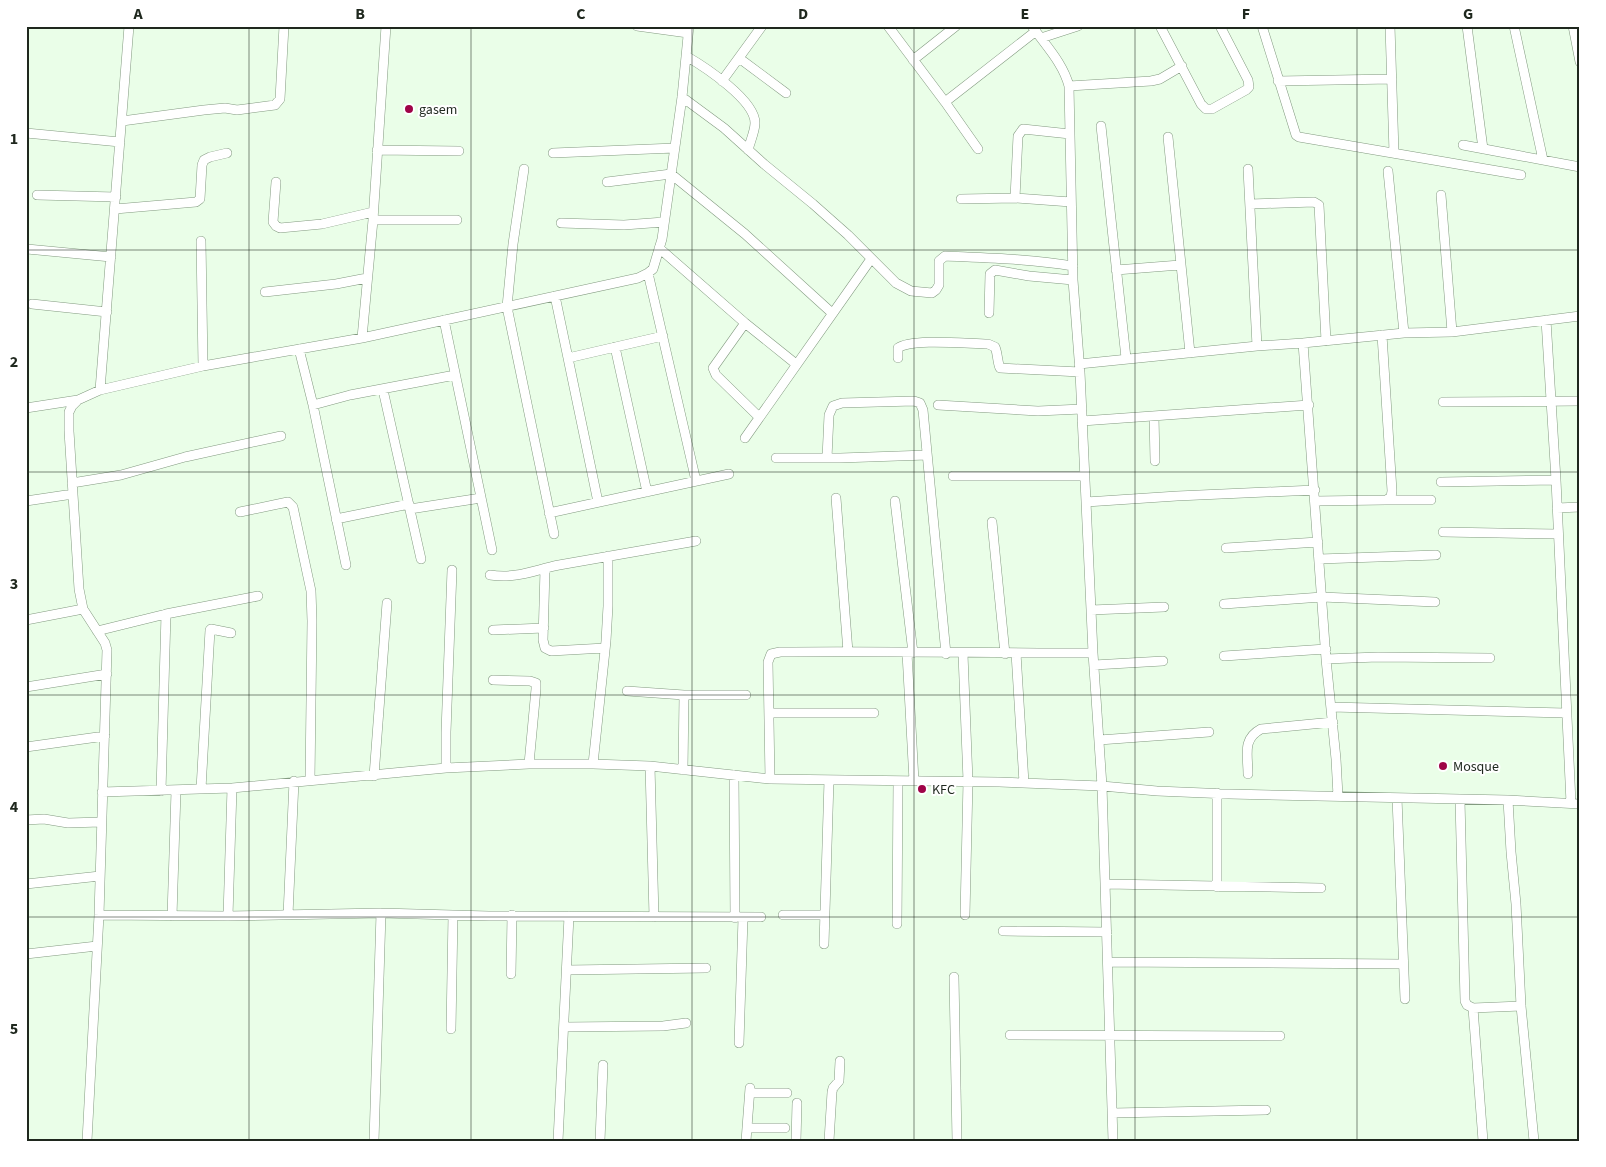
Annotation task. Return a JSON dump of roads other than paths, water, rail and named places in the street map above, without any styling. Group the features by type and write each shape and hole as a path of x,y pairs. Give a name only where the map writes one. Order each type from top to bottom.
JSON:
{"street":[{"path":"100,390 129,26"},
{"path":"122,121 211,109 225,108 238,110 275,105 280,99 284,26"},
{"path":"362,338 373,216 386,26"},
{"path":"26,408 78,400 100,390 203,366 362,338 638,278 648,273 652,269 660,248 672,174 689,30 637,26"},
{"path":"722,81 762,26"},
{"path":"888,26 978,149"},
{"path":"913,60 956,26"},
{"path":"945,102 1036,32 1078,26"},
{"path":"1160,26 1201,104 1206,109 1212,109 1246,90 1249,86 1248,80 1220,26"},
{"path":"1262,26 1278,81 1296,135 1299,137 1521,175"},
{"path":"1390,26 1394,153"},
{"path":"1467,26 1483,149"},
{"path":"1514,26 1543,160"},
{"path":"1573,26 1580,62"},
{"path":"1036,32 1060,63 1069,86 1073,280 1080,368 1093,653 1102,786 1108,962 1108,1035 1113,1141"},
{"path":"686,56 722,81 752,111 755,124 748,150"},
{"path":"739,58 786,93"},
{"path":"1069,86 1152,81 1160,79 1182,66"},
{"path":"1278,81 1392,79"},
{"path":"682,97 724,128 813,204 896,283 910,291 932,293 936,290 939,285 939,261 945,256 982,257 1073,266"},
{"path":"1101,126 1126,358"},
{"path":"1015,198 1018,136 1023,129 1070,134"},
{"path":"26,133 120,142"},
{"path":"1168,137 1190,352"},
{"path":"1462,145 1580,166"},
{"path":"553,153 675,148"},
{"path":"377,150 459,151"},
{"path":"115,209 196,202 200,199 204,160 227,153"},
{"path":"524,169 513,244 507,307 554,534"},
{"path":"1248,169 1257,346"},
{"path":"1388,171 1404,333"},
{"path":"607,182 672,174 745,234 832,313"},
{"path":"276,182 273,222 280,228 373,216 457,220"},
{"path":"37,195 116,198"},
{"path":"1441,195 1452,332"},
{"path":"961,199 1015,198 1072,202"},
{"path":"1250,204 1310,202 1319,205 1326,341"},
{"path":"561,223 624,225 664,222"},
{"path":"201,241 203,366"},
{"path":"660,248 745,323 796,364"},
{"path":"27,249 111,257"},
{"path":"745,438 871,258"},
{"path":"1116,270 1180,265"},
{"path":"990,313 988,280 990,274 995,270 1030,276 1073,280"},
{"path":"648,273 696,481"},
{"path":"265,292 336,284 367,278"},
{"path":"554,296 598,502"},
{"path":"32,304 107,312"},
{"path":"898,358 898,348 903,344 988,344 995,348 998,353 1000,368 1080,368 1126,358 1404,333 1452,332 1580,316"},
{"path":"444,320 492,550"},
{"path":"102,792 232,788 446,768 529,764 593,764 650,766 770,779 968,781 1102,786 1157,791 1508,800 1576,804 1566,713 1556,480 1546,320"},
{"path":"745,323 713,368 716,375 759,416"},
{"path":"1382,335 1392,491 1391,497 1386,500"},
{"path":"568,358 663,336"},
{"path":"1303,343 1338,796"},
{"path":"615,347 647,492"},
{"path":"299,349 313,405 346,565"},
{"path":"313,405 350,395 455,375"},
{"path":"383,390 421,559"},
{"path":"78,400 69,412 79,589 83,609 98,631 107,650 99,915 87,1141"},
{"path":"827,458 829,415 834,406 842,403 914,401 920,403 923,410 946,654"},
{"path":"1443,402 1580,401"},
{"path":"938,405 1038,411 1082,409"},
{"path":"1082,421 1309,405"},
{"path":"1154,416 1155,461"},
{"path":"72,483 121,475 185,457 281,436"},
{"path":"776,458 927,455"},
{"path":"549,513 729,474"},
{"path":"954,476 1085,476"},
{"path":"1441,482 1556,480"},
{"path":"1086,502 1315,490"},
{"path":"26,500 73,494"},
{"path":"336,519 409,506 481,498"},
{"path":"836,498 848,652"},
{"path":"1315,501 1431,500"},
{"path":"895,501 910,653 914,781"},
{"path":"240,512 288,502 293,507 311,590 310,780"},
{"path":"1557,508 1580,507"},
{"path":"992,522 1005,654"},
{"path":"1443,532 1558,534"},
{"path":"490,575 503,577 518,576 608,556 696,541"},
{"path":"1226,548 1318,542"},
{"path":"1319,559 1436,555"},
{"path":"593,764 605,648 608,606 608,556"},
{"path":"545,569 544,648 551,651 605,648"},
{"path":"446,768 452,570"},
{"path":"98,631 166,614 258,596"},
{"path":"1224,604 1322,597 1435,602"},
{"path":"374,776 387,603"},
{"path":"1091,610 1164,608"},
{"path":"26,620 83,609"},
{"path":"161,791 166,614"},
{"path":"493,630 544,628"},
{"path":"201,789 210,630 230,633"},
{"path":"770,779 768,662 771,654 848,652 946,654 1093,653"},
{"path":"1016,653 1024,783"},
{"path":"963,654 968,781 965,915"},
{"path":"1224,656 1326,654 1378,657 1490,658"},
{"path":"1094,665 1163,661"},
{"path":"26,687 107,674"},
{"path":"493,680 530,681 536,683 529,764"},
{"path":"627,691 684,695 746,696"},
{"path":"683,770 684,695"},
{"path":"1331,707 1566,713"},
{"path":"769,713 874,713"},
{"path":"1248,774 1248,741 1252,734 1260,729 1332,722"},
{"path":"1099,740 1209,732"},
{"path":"26,747 105,736"},
{"path":"650,766 654,917"},
{"path":"734,775 739,918 739,1043"},
{"path":"824,944 829,780"},
{"path":"288,915 294,781"},
{"path":"897,924 898,781"},
{"path":"228,916 232,788"},
{"path":"172,916 176,791"},
{"path":"1217,793 1217,886"},
{"path":"1397,798 1405,999"},
{"path":"1460,800 1465,1001 1467,1005 1474,1008 1521,1006"},
{"path":"1508,800 1521,1006 1534,1141"},
{"path":"26,820 51,819 68,823 101,822"},
{"path":"26,884 100,876"},
{"path":"1106,884 1321,888"},
{"path":"99,915 228,916 381,913 512,916 761,917"},
{"path":"374,1141 381,913"},
{"path":"783,915 825,914"},
{"path":"452,1029 453,915"},
{"path":"511,974 512,916"},
{"path":"558,1141 569,916"},
{"path":"1003,931 1107,932"},
{"path":"26,954 97,946"},
{"path":"1108,962 1403,964"},
{"path":"567,970 706,968"},
{"path":"954,977 957,1141"},
{"path":"1474,1008 1483,1141"},
{"path":"564,1027 664,1026 686,1023"},
{"path":"1010,1035 1280,1036"},
{"path":"829,1141 832,1092 839,1081 840,1060"},
{"path":"600,1141 603,1065"},
{"path":"746,1141 750,1090 786,1093"},
{"path":"796,1141 797,1103"},
{"path":"1112,1113 1266,1110"},
{"path":"747,1128 785,1128"}],"place":[{"name":"gasem","path":"409,109"},
{"name":"Mosque","path":"1443,766"},
{"name":"KFC","path":"922,789"}]}
